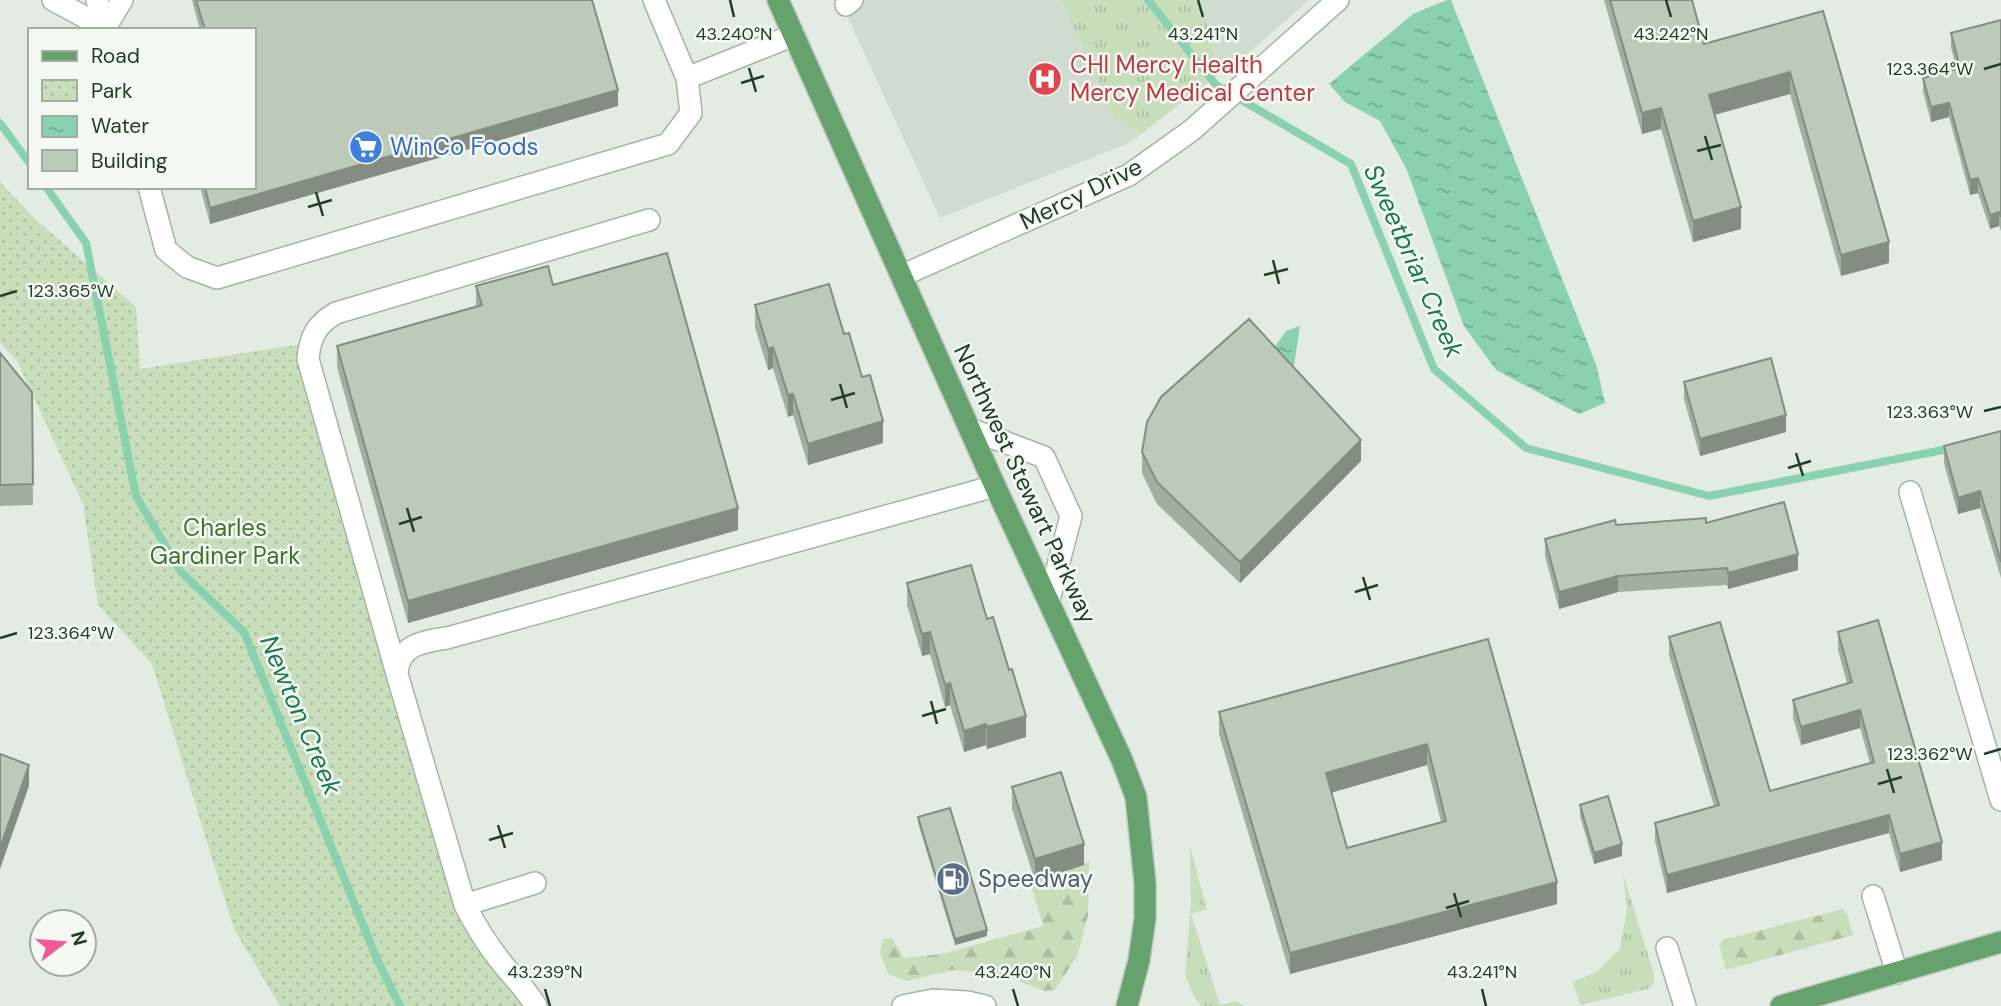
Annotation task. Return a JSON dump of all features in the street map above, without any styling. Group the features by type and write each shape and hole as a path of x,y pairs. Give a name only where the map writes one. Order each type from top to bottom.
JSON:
{"main road":[{"name":"Northwest Stewart Parkway","path":"778,0 995,485 1122,760 1136,797 1144,871 1145,918 1139,960 1126,1006"},
{"path":"1781,1006 2001,942"}],"street":[{"path":"53,0 103,28"},
{"path":"97,0 105,28"},
{"path":"106,28 122,0"},
{"path":"150,189 166,250 187,267 217,278 668,144 691,113 687,78 654,0"},
{"name":"Mercy Drive","path":"901,276 1129,175 1192,131 1338,0"},
{"path":"687,78 794,35"},
{"path":"536,1006 524,986 487,941 465,905 308,359 309,343 322,321 336,313 649,220"},
{"path":"970,429 1044,457 1072,516 1049,600"},
{"path":"397,674 398,663 404,653 432,640 995,485"},
{"path":"1910,492 2001,800"},
{"path":"465,905 535,883"},
{"path":"1873,896 1897,973"},
{"path":"1667,948 1685,1006"},
{"path":"903,1006 933,1000 985,1006"}],"shaded area":[{"name":"CHI Mercy Health Mercy Medical Center","path":"840,0 1309,0 1253,49 1129,143 940,218"}],"green space":[{"path":"1061,0 1197,0 1211,36 1216,68 1173,109 1142,133 1115,120"},
{"name":"Charles Gardiner Park","path":"0,182 34,218 136,307 140,369 309,343 474,922 522,1006 280,1006 234,929 152,664 98,605 83,504 17,361 0,342"},
{"path":"1190,846 1207,909 1191,914 1220,1005 1236,1001 1244,1006 1202,1006 1194,997 1185,975 1191,905"},
{"path":"1089,862 1088,916 1077,956 1055,990 1045,991 999,974 952,970 907,981 888,974 880,953 883,939 892,938 904,958 942,954 1043,926 1030,882"},
{"path":"1623,874 1654,974 1654,984 1648,989 1580,1005 1573,982 1598,971 1620,949 1627,908"},
{"path":"1843,909 1848,916 1853,935 1726,970 1719,945 1723,940"}],"water":[{"path":"1451,0 1596,364 1605,403 1579,414 1496,370 1464,326 1406,168 1380,121 1345,102 1329,84 1413,14"},
{"path":"1300,326 1294,366 1274,348 1286,331"}],"building":[{"name":"WinCo Foods","path":"196,0 592,0 618,90 210,208 205,189 256,189 256,28 204,28"},
{"path":"1610,0 1692,0 1704,44 1823,11 1889,242 1841,255 1790,72 1709,95 1741,207 1693,221 1661,108 1642,113"},
{"path":"2001,20 2001,217 1999,212 1990,215 1978,178 1970,180 1949,103 1931,107 1923,78 1960,68 1951,33"},
{"path":"667,253 738,508 408,601 337,346 482,305 476,286 548,266 553,285"},
{"path":"829,284 844,334 849,333 862,377 870,375 883,421 808,444 793,394 788,395 773,347 768,349 755,305"},
{"path":"1249,319 1361,440 1240,562 1157,482 1142,452 1147,422 1161,397"},
{"path":"0,353 32,392 33,484 0,485"},
{"path":"1771,358 1786,415 1700,439 1684,382"},
{"path":"2001,431 2001,562 1980,491 1958,498 1944,446"},
{"path":"1784,502 1798,554 1728,573 1727,568 1618,576 1559,592 1545,539 1615,520 1616,525 1706,518 1706,523"},
{"path":"971,565 987,619 993,617 1026,716 964,731 950,683 945,685 930,632 922,634 907,583"},
{"path":"1878,620 1942,842 1900,854 1889,815 1667,875 1655,823 1719,805 1669,637 1720,622 1770,791 1874,762 1860,710 1801,727 1793,700 1852,682 1838,632"},
{"path":"1488,639 1557,882 1290,953 1219,712","holes":["1427,744 1446,821 1347,848 1326,773"]},
{"path":"0,754 29,765 0,848"},
{"path":"1061,772 1084,844 1035,859 1012,787"},
{"path":"1608,796 1622,844 1594,853 1580,805"},
{"name":"Speedway","path":"950,808 987,930 955,939 918,817"}],"waterway":[{"name":"Sweetbriar Creek","path":"1148,0 1216,85 1351,164 1434,369 1526,448 1709,496 1953,448"},
{"name":"Newton Creek","path":"0,123 28,161"},
{"name":"Newton Creek","path":"47,189 86,243 136,496 181,572 244,632 376,957 400,1006"}],"place":[{"name":"CHI Mercy Health Mercy Medical Center","path":"1045,79"},
{"name":"WinCo Foods","path":"366,147"},
{"name":"Speedway","path":"953,879"}]}
